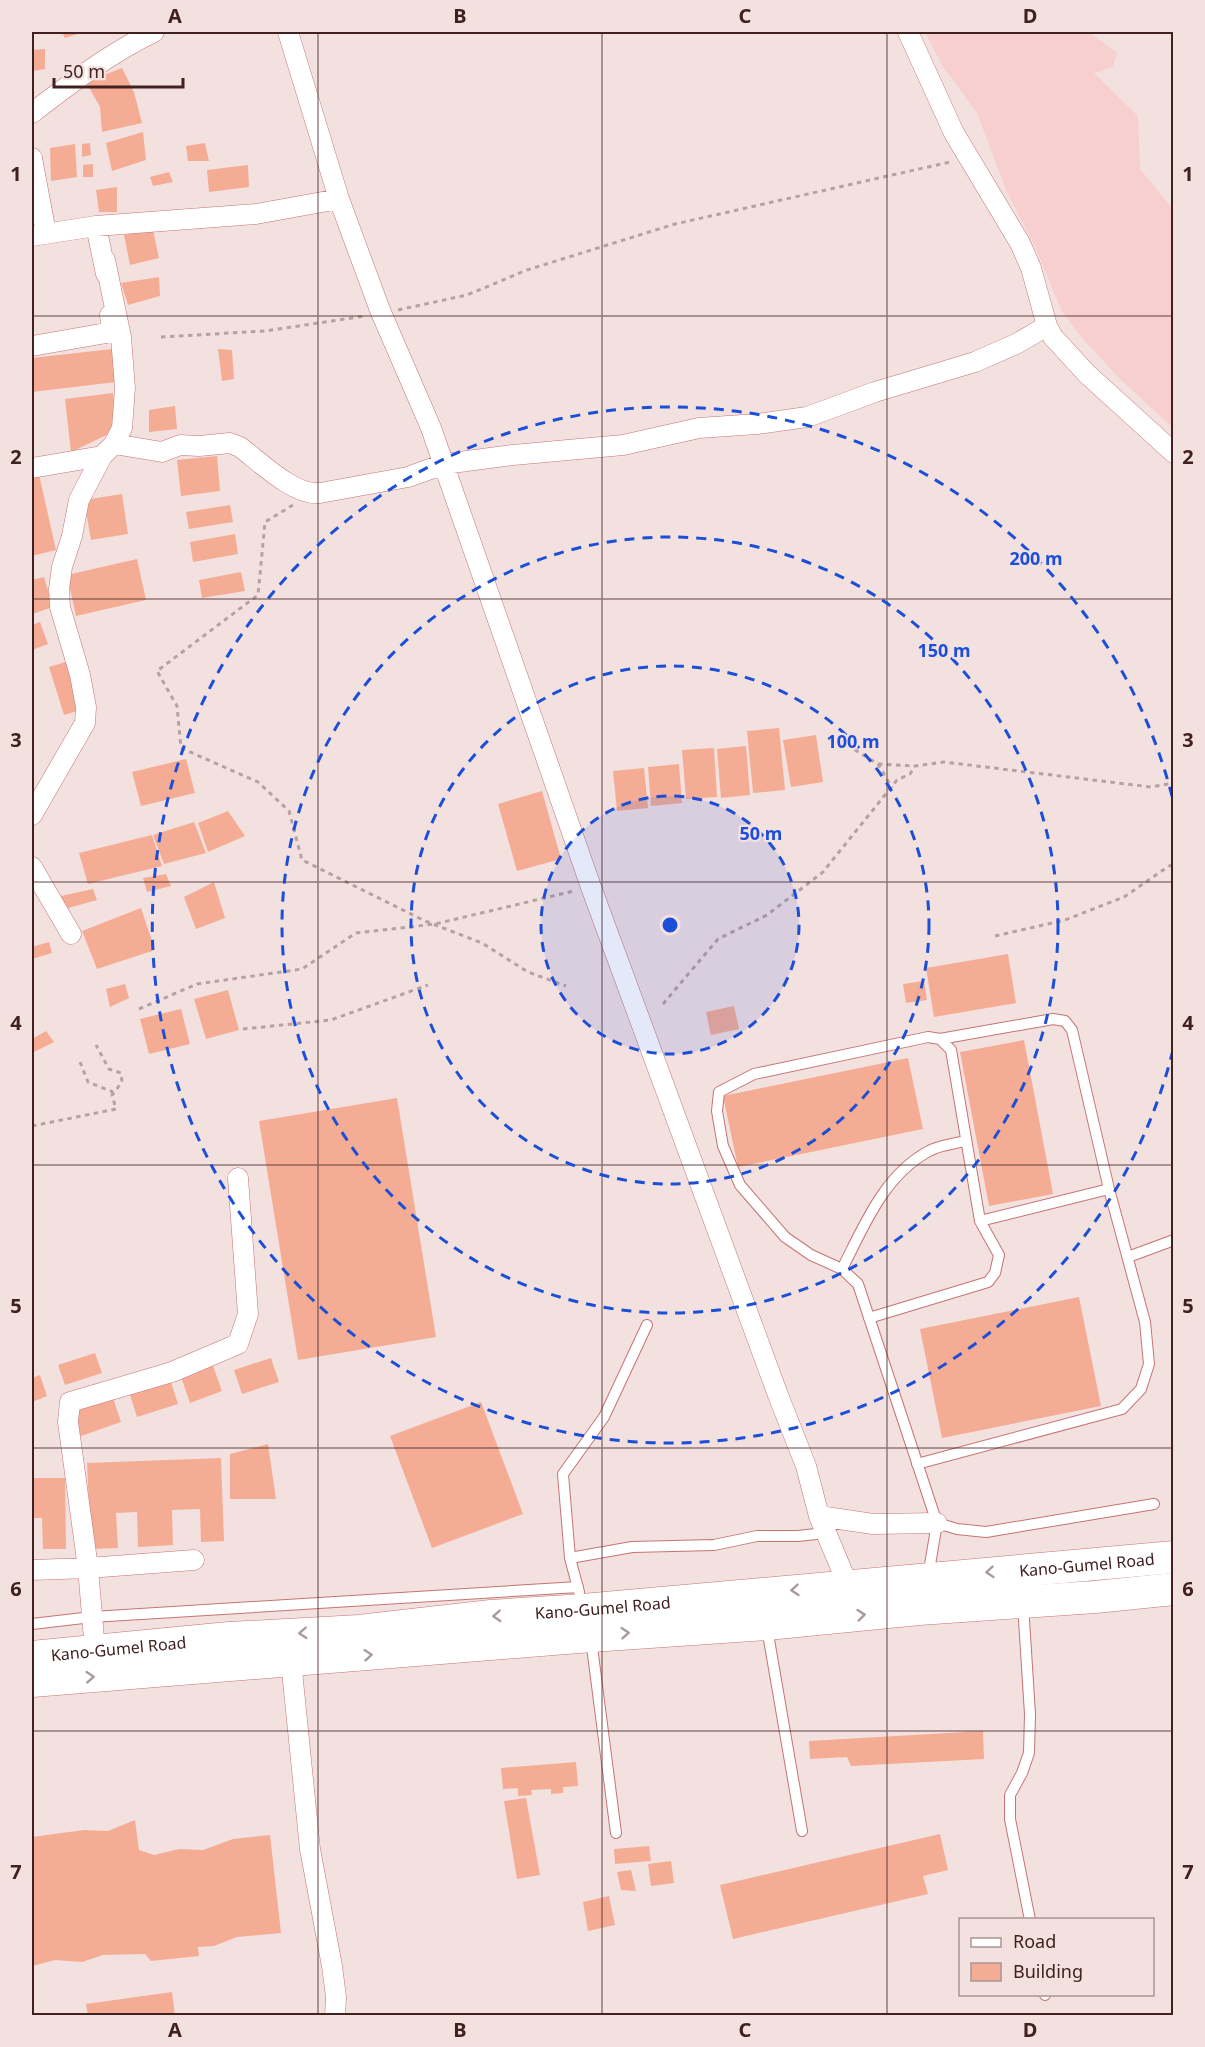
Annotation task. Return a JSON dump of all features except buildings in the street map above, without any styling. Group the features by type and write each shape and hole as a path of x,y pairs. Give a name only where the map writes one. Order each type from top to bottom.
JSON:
{"main road":[{"name":"Kano-Gumel Road","path":"32,1681 291,1661 584,1611 767,1624 923,1593 1093,1565 1173,1557"},
{"name":"Kano-Gumel Road","path":"32,1657 229,1638 359,1631 491,1616 584,1611 848,1585 1023,1601 1173,1589"}],"street":[{"path":"32,113 85,72 154,32"},
{"path":"288,32 339,199 382,313 431,428 591,887 777,1395 806,1466 822,1524 848,1585"},
{"path":"908,32 954,133 1020,243 1031,268 1047,326 1061,347 1087,374 1173,453"},
{"path":"32,158 39,235 96,226 256,214 339,199"},
{"path":"32,815 85,723 86,707 80,675 60,607 59,589 62,567 72,536 79,500 122,428 125,388 120,337 96,226"},
{"path":"32,346 112,333 105,260"},
{"path":"32,468 108,450 162,452 180,445 199,447 231,443 240,447 291,485 313,494 408,477 444,464 623,445 699,428 758,424 807,417 875,392 985,358 1047,326"},
{"path":"32,352 120,337"},
{"path":"32,867 71,934"},
{"path":"95,1651 88,1568 68,1422 70,1402 172,1372 238,1344 248,1314 238,1178"},
{"path":"822,1524 937,1523"},
{"path":"32,1570 194,1560"},
{"path":"291,1661 310,1849 332,1966 336,1997 335,2016"}],"lane":[{"path":"917,1464 1122,1409 1141,1389 1149,1364 1145,1322 1109,1189 1072,1030 1065,1021 1053,1019 940,1039 928,1037 754,1074 719,1092 717,1111 723,1146 740,1185 785,1237 811,1255 842,1269 858,1284 917,1464 937,1523 923,1593"},
{"path":"869,1318 988,1282 995,1273 999,1255 980,1221 951,1050 940,1039"},
{"path":"842,1269 877,1200 904,1167 930,1149 965,1141"},
{"path":"980,1221 1109,1189"},
{"path":"1128,1257 1173,1240"},
{"path":"616,1833 584,1611 570,1558 563,1474 604,1417 647,1325"},
{"path":"937,1523 957,1529 986,1532 1154,1504"},
{"path":"570,1558 632,1547 714,1545 757,1536 798,1536 822,1524"},
{"path":"1023,1601 1030,1714 1029,1753 1022,1773 1010,1795 1010,1819 1030,1918"},
{"path":"32,1624 92,1617 584,1611"},
{"path":"767,1624 802,1831"}],"path":[{"path":"161,337 265,331 382,313 467,295 527,270 675,224 969,158"},
{"path":"313,494 265,522 258,595 157,671 177,706 181,748 258,782 289,811 302,860 435,924 482,943 528,972 566,986"},
{"path":"847,745 878,764 892,788"},
{"path":"878,764 915,766 944,762 1151,787 1173,783"},
{"path":"663,1005 718,939 767,915 824,872 897,780 910,774 915,766"},
{"path":"995,936 1065,920 1124,897 1173,865"},
{"path":"139,1008 197,984 302,969 356,933 435,924 591,887"},
{"path":"243,1029 331,1020 428,985"},
{"path":"32,1126 116,1109 112,1095 122,1082 120,1073 109,1069 96,1045"},
{"path":"80,1062 87,1082 114,1092"}],"shaded area":[{"path":"925,32 1089,32 1117,53 1113,67 1094,73 1138,116 1140,169 1173,209 1173,428 1120,379 1062,312 1036,249 1006,190 977,113 942,65"}]}
